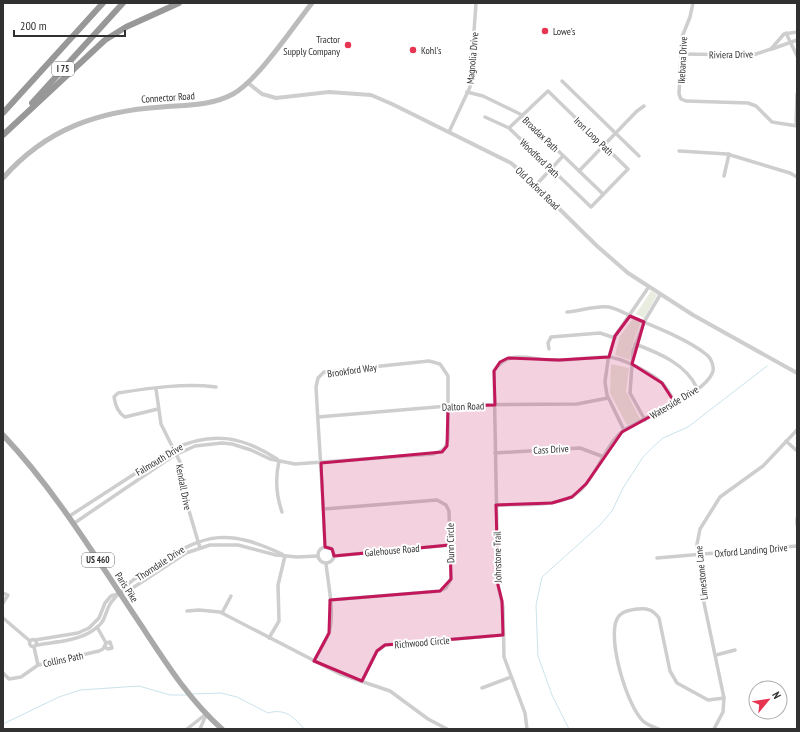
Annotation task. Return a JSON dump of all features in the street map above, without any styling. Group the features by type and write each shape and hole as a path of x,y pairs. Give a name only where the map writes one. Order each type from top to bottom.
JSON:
{"highway":[{"path":"32,81 98,3"},
{"name":"I 75","path":"3,113 103,3"},
{"name":"I 75","path":"3,135 123,3"},
{"path":"3,135 105,40 126,27 179,3"}],"main road":[{"name":"Connector Road","path":"3,178 22,158 43,142 83,121 122,111 213,102 231,95 248,83 312,3"},
{"name":"Paris Pike","path":"3,435 38,476 73,524 185,691 222,729"}],"street":[{"name":"Magnolia Drive","path":"449,132 467,92 471,79 476,3"},
{"name":"Ikebana Drive","path":"693,3 690,17 682,37 679,94 681,99 686,101 748,103 756,106 772,122 796,125"},
{"path":"797,32 786,33 797,56"},
{"name":"Riviera Drive","path":"680,54 753,55 771,49 786,33"},
{"path":"771,49 797,40"},
{"path":"562,81 639,156"},
{"name":"Old Oxford Road","path":"248,83 259,92 271,97 342,92 371,95 511,163 536,185 616,264 648,288 797,373"},
{"name":"Iron Loop Path","path":"522,116 548,91 628,169 591,207"},
{"name":"Broadax Path","path":"467,92 489,99 522,116 603,194"},
{"path":"796,125 797,94"},
{"path":"579,171 637,111 644,106"},
{"name":"Woodford Path","path":"484,116 509,128 591,207"},
{"path":"509,128 522,116"},
{"path":"679,151 729,154 790,173 797,177"},
{"path":"724,176 729,154"},
{"path":"536,185 563,156"},
{"path":"624,430 608,398 605,382 609,357 615,338 648,288"},
{"path":"645,420 630,392 632,364 635,344 644,322 660,295"},
{"name":"Waterside Drive","path":"496,505 552,503 572,497 586,484 624,430 675,403 709,379 712,372 713,368 708,356 664,330 609,307 567,312"},
{"path":"549,349 548,343 551,337 600,333 615,338"},
{"path":"635,344 654,351 685,371 691,376 697,388"},
{"name":"Johnstone Trail","path":"527,729 525,713 510,677 504,657 502,601 498,585 494,370 500,362 508,358 530,357 555,360 609,357"},
{"path":"609,357 632,364 662,383 675,403"},
{"name":"Brookford Way","path":"325,547 316,387 318,378 324,372 429,361 440,364 448,376 448,406"},
{"path":"158,409 125,416 120,412 114,399 115,395 118,393 199,385 216,387"},
{"name":"Kendall Drive","path":"156,389 161,424 172,449 182,466 184,494 200,548"},
{"name":"Dalton Road","path":"318,417 448,406 577,404 608,398"},
{"name":"Falmouth Drive","path":"73,524 176,454 195,446 222,443 244,448 279,461 295,464 433,454 442,452 447,446 448,406"},
{"name":"Limestone Lane","path":"714,729 723,712 724,698 703,598 698,554 700,529 720,497 728,490 752,476 797,430"},
{"name":"Falmouth Drive","path":"68,517 172,449 199,439 232,439 257,446 279,461"},
{"path":"786,441 797,451"},
{"name":"Cass Drive","path":"496,453 580,448 604,457"},
{"path":"279,461 277,471 277,497 282,512"},
{"name":"Dunn Circle","path":"324,509 437,500 446,505 449,511 450,579 446,588 440,591 330,600"},
{"path":"797,518 797,525"},
{"name":"Thorndale Drive","path":"120,593 134,580 181,549 198,541 223,537 242,539 285,556"},
{"path":"241,545 242,539"},
{"name":"Thorndale Drive","path":"120,593 128,591 186,553 219,544 241,545 267,553 285,556 318,556"},
{"name":"Galehouse Road","path":"334,556 450,545"},
{"name":"Oxford Landing Drive","path":"657,558 797,546"},
{"path":"325,547 333,551 334,556 332,561 326,563 322,562 318,556 321,549 325,547"},
{"path":"268,638 279,622 278,585 285,556"},
{"path":"314,661 328,633 330,600 326,563"},
{"path":"3,593 8,595 3,603"},
{"path":"30,641 78,633 89,628 99,618 107,600 120,593"},
{"path":"3,618 30,641 30,646 81,637 97,628 106,617 110,604 120,593"},
{"path":"222,613 231,596"},
{"path":"659,729 644,722 638,715 622,681 616,648 615,626 617,619 624,612 645,608 655,613 658,618 670,671 677,683 708,700 724,698"},
{"path":"186,611 199,610 222,613 340,674 390,691 428,719 447,729"},
{"name":"Collins Path","path":"3,673 9,679 15,679 38,665 96,652 105,645 94,623"},
{"name":"Richwood Circle","path":"362,681 377,651 385,645 503,635"},
{"path":"35,640 38,665"},
{"path":"716,655 735,650"},
{"path":"482,688 510,677"},
{"path":"187,729 206,714"},
{"path":"200,729 206,714"}],"highlighted area":[{"path":"630,316 644,322 632,364 662,383 675,403 622,432 586,484 572,497 552,503 496,505 498,585 502,601 503,635 385,645 377,651 362,681 314,661 329,633 330,600 440,591 451,579 450,545 334,556 332,549 325,547 321,463 442,452 447,446 448,406 495,405 494,371 500,362 508,358 559,360 609,357 615,336"}],"shaded area":[{"path":"651,291 657,295 644,318 636,314"},
{"path":"633,319 641,322 633,343 630,360 615,355 620,336"},
{"path":"611,364 629,368 626,391 640,419 627,425 610,393"}],"waterway":[{"path":"569,729 552,695 538,656 536,605 542,577 600,525 612,511 623,488 643,457 653,447 663,438 688,427 767,366"},
{"path":"3,724 59,697 80,690 139,686 170,695 187,695"},
{"path":"192,694 221,693 237,697 268,713 279,712 289,715 293,717 304,729"}],"place":[{"name":"Lowe's","path":"545,31"},
{"name":"Tractor Supply Company","path":"348,45"},
{"name":"Kohl's","path":"413,50"}]}
